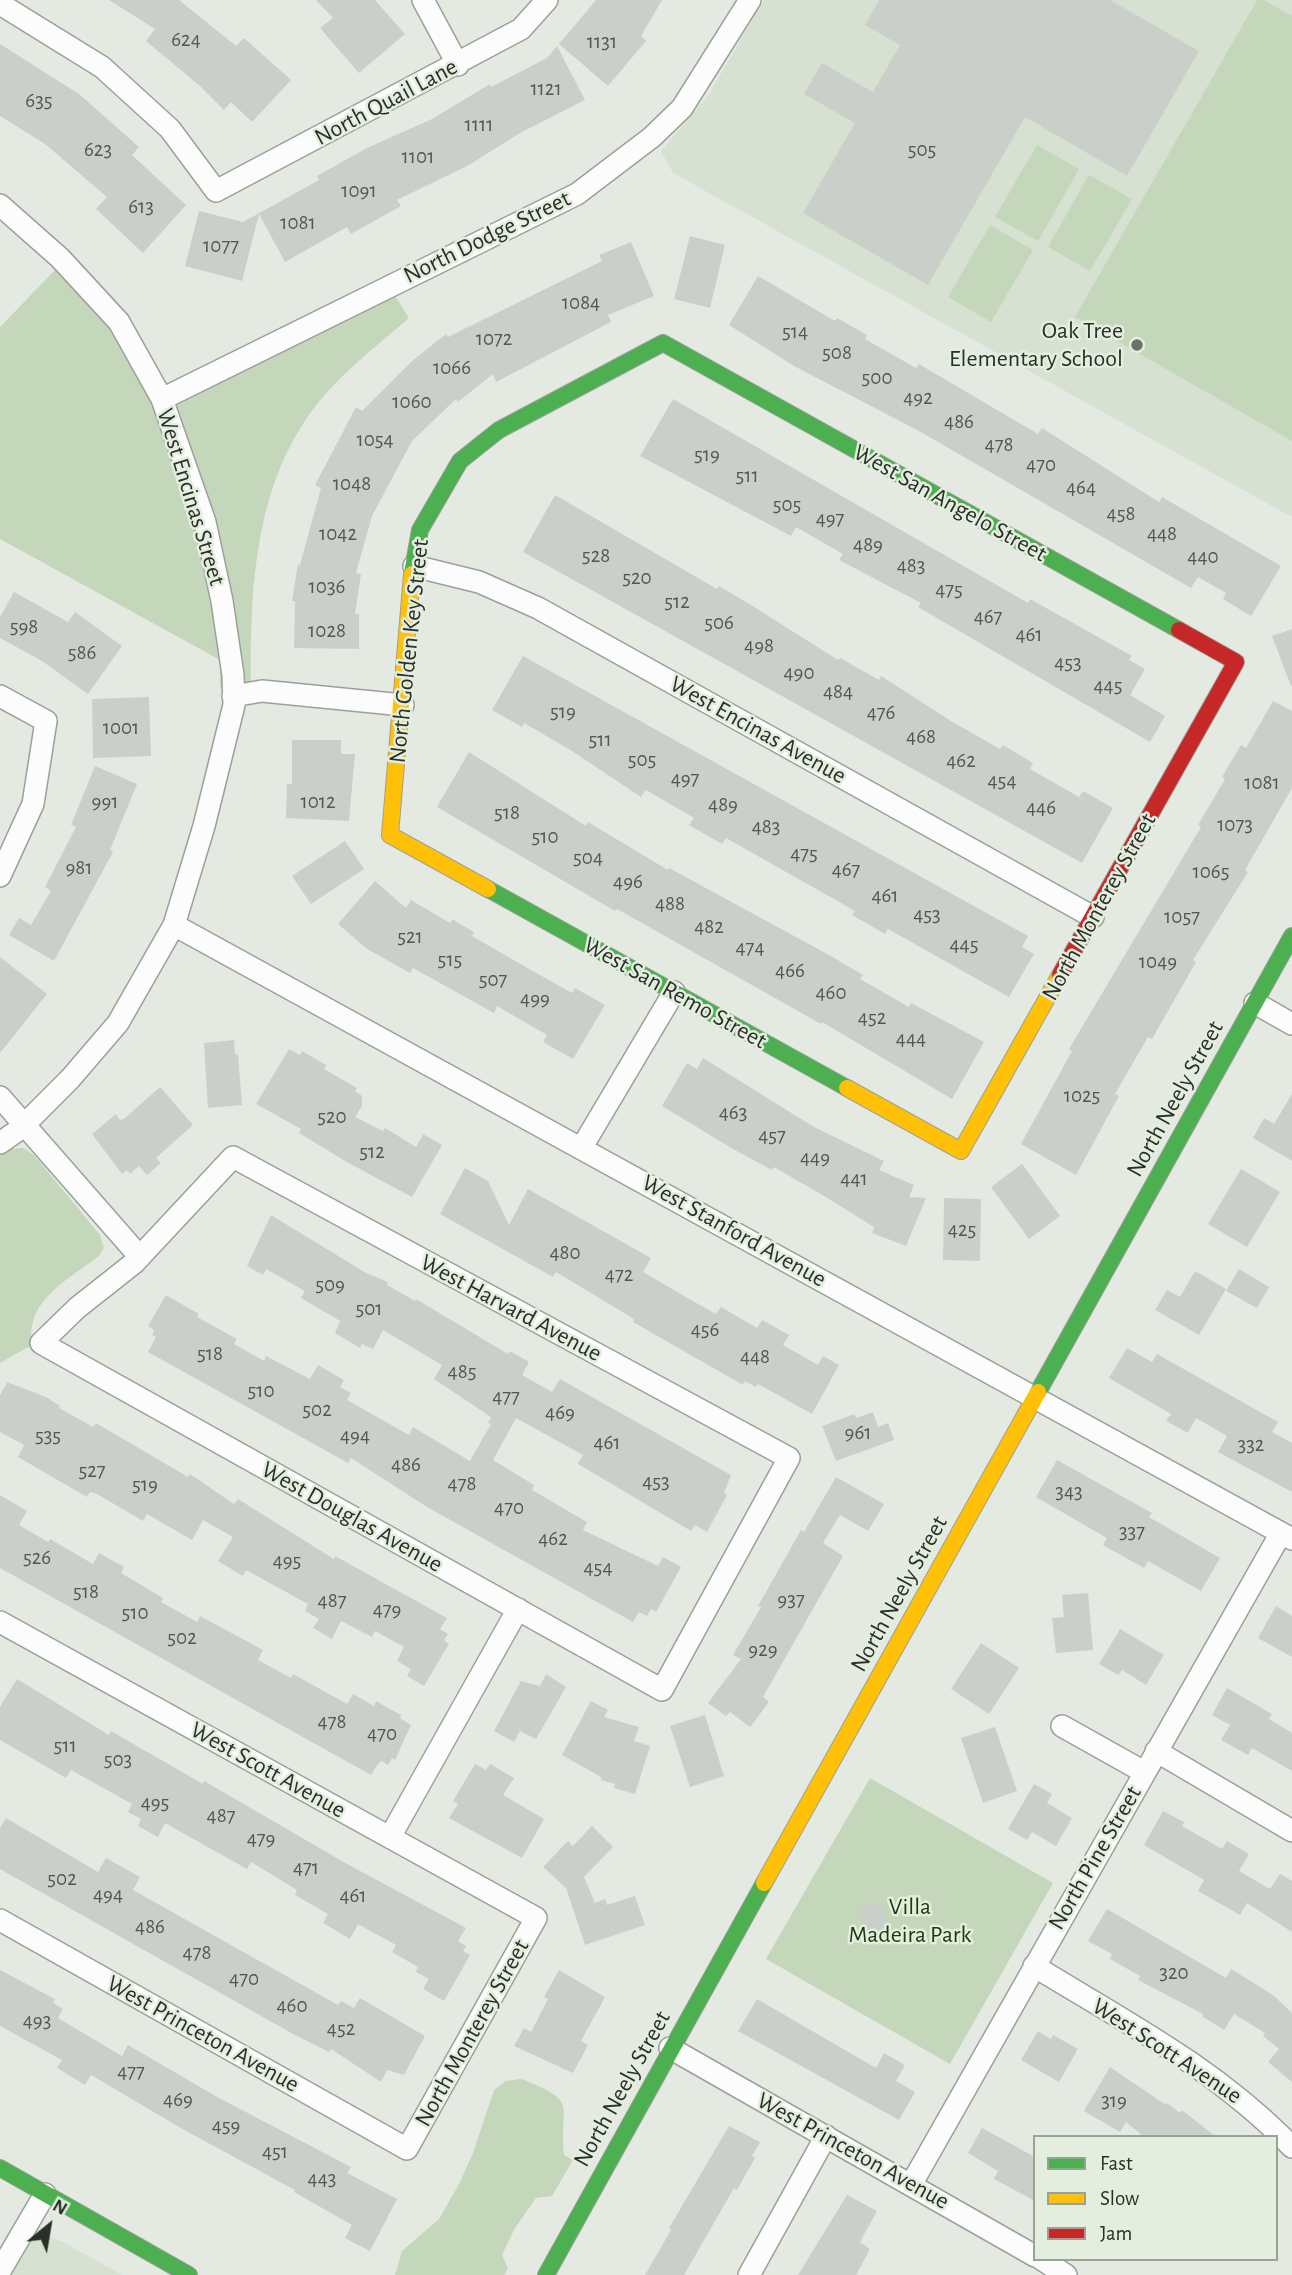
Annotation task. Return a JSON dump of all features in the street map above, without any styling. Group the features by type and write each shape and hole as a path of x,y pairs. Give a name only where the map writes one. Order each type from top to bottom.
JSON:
{"street":[{"path":"423,0 458,65"},
{"name":"North Quail Lane","path":"0,4 102,67 170,129 216,191 458,65 521,29 547,0"},
{"name":"North Dodge Street","path":"162,399 578,194 652,137 682,108 750,0"},
{"name":"West Encinas Street","path":"0,205 60,258 118,322 162,399 205,522 222,601 233,696 204,825 174,925"},
{"name":"North Golden Key Street","path":"390,835 414,566 420,530 460,461 499,430 663,343"},
{"name":"West San Angelo Street","path":"663,343 1237,662"},
{"name":"West Encinas Avenue","path":"414,566 479,582 538,608 1093,917"},
{"name":"North Monterey Street","path":"961,1151 1237,662"},
{"path":"233,696 262,691 403,705"},
{"path":"0,696 46,721 33,804 0,876"},
{"name":"West San Remo Street","path":"390,835 961,1151"},
{"path":"0,1143 24,1125 70,1079 118,1023 174,925"},
{"name":"West Stanford Avenue","path":"174,925 1286,1536"},
{"name":"North Neely Street","path":"546,2275 670,2048 1292,936"},
{"path":"582,1147 674,992"},
{"path":"1255,1003 1292,1024"},
{"path":"0,1097 139,1257"},
{"name":"West Harvard Avenue","path":"139,1257 233,1157 789,1458 662,1690"},
{"name":"West Douglas Avenue","path":"139,1257 77,1308 41,1343 662,1690"},
{"name":"North Pine Street","path":"912,2183 1156,1751 1286,1536"},
{"path":"390,1837 518,1609"},
{"name":"West Scott Avenue","path":"0,1622 536,1918"},
{"path":"1062,1726 1144,1772"},
{"path":"1156,1751 1292,1831"},
{"name":"North Monterey Street","path":"407,2149 536,1918"},
{"name":"West Princeton Avenue","path":"0,1920 407,2149"},
{"name":"West Scott Avenue","path":"1034,1966 1209,2073 1255,2110 1292,2147"},
{"name":"West Princeton Avenue","path":"670,2048 912,2183 1033,2255"},
{"path":"749,2275 826,2136"},
{"path":"0,2168 189,2275"},
{"path":"0,2271 45,2194"},
{"path":"1044,2261 1066,2275"}],"shaded area":[{"name":"Oak Tree Elementary School","path":"764,0 1292,0 1292,517 673,173 661,151 709,94"},
{"path":"40,2234 63,2242 122,2275 6,2275 28,2239"}],"green space":[{"path":"1257,0 1264,0 1292,16 1292,441 1075,317"},
{"path":"1037,145 1079,169 1038,241 995,217"},
{"path":"1089,175 1132,199 1090,271 1048,247"},
{"path":"990,225 1033,250 991,322 948,297"},
{"path":"55,270 111,331 153,396 385,280 409,318 352,367 326,394 303,424 287,453 274,484 258,550 252,617 251,684 220,688 220,660 0,539 0,327"},
{"path":"23,1148 34,1155 100,1235 104,1248 99,1256 62,1283 42,1303 35,1315 32,1345 0,1363 0,1154 7,1149"},
{"name":"Villa Madeira Park","path":"870,1778 1053,1883 950,2064 766,1959"},
{"path":"521,2079 552,2093 560,2100 564,2115 564,2155 573,2160 552,2196 536,2198 515,2228 502,2255 508,2268 504,2275 395,2275 402,2251 439,2219 459,2184 473,2153 494,2090 506,2081"}],"building":[{"path":"109,0 179,0 236,46 244,38 291,80 252,122 231,102 224,110 146,41 155,29"},
{"path":"316,0 375,0 405,34 359,73 320,28 333,18"},
{"path":"596,0 662,0 641,36 646,41 608,86 559,44"},
{"path":"879,0 1110,0 1199,51 1127,176 1025,117 928,285 803,213 855,123 804,94 822,63 873,92 900,45 865,25"},
{"path":"0,44 79,94 139,147 132,155 186,205 143,253 96,209 107,197 45,144 0,116"},
{"path":"557,46 585,100 520,133 469,165 397,200 401,206 351,234 347,227 285,262 259,214 242,281 185,266 199,211 243,222 319,180 317,176 367,148 432,119 490,84 491,87 547,58"},
{"path":"690,236 725,245 710,308 674,299"},
{"path":"631,242 654,296 608,315 611,322 496,382 493,374 458,402 456,399 412,441 372,516 356,573 361,574 355,614 359,614 359,649 294,648 295,601 292,601 298,564 300,565 321,488 315,485 356,407 362,411 412,361 446,334 448,337 602,261 599,255"},
{"path":"758,276 835,321 837,318 867,335 865,339 916,368 919,364 1038,434 1042,428 1159,502 1162,497 1281,566 1251,616 1223,599 1226,593 1198,577 1191,588 919,431 794,366 729,325"},
{"path":"673,399 1028,603 1030,599 1132,656 1129,660 1145,669 1130,695 1165,716 1150,742 918,607 921,603 839,560 843,554 796,527 791,536 640,456"},
{"path":"555,495 717,589 719,586 838,660 840,658 879,680 881,676 1000,749 1003,745 1033,763 1030,769 1079,797 1083,791 1113,808 1082,863 523,552"},
{"path":"14,592 68,622 75,612 122,646 88,694 42,661 0,638 0,617"},
{"path":"1292,629 1292,686 1291,686 1272,636"},
{"path":"523,656 1028,936 1022,947 1034,954 1009,997 888,929 885,934 852,915 855,911 726,838 722,844 689,825 694,818 646,790 641,797 572,751 524,723 522,727 492,710"},
{"path":"149,697 151,756 93,758 92,699"},
{"path":"1273,701 1292,711 1292,788 1245,870 1248,872 1193,960 1196,962 1152,1039 1148,1037 1115,1094 1119,1096 1076,1175 1021,1144 1072,1051 1069,1049 1201,827 1198,825 1225,779 1222,777 1241,745 1246,748"},
{"path":"292,740 341,740 341,754 355,754 349,821 286,818 287,784 292,784"},
{"path":"469,752 586,826 588,822 668,870 669,868 831,956 863,975 860,979 909,1007 911,1003 984,1042 952,1099 822,1022 821,1024 617,909 615,911 437,807"},
{"path":"95,766 137,784 110,850 113,852 54,961 9,935 19,918 31,925 51,891 45,887 76,827 71,825"},
{"path":"345,841 364,869 311,904 292,876"},
{"path":"375,881 406,908 411,900 450,923 452,919 474,932 472,936 531,970 572,993 575,988 605,1005 573,1059 543,1042 547,1035 497,1006 494,1013 413,968 410,973 367,949 338,924"},
{"path":"0,957 47,994 0,1053"},
{"path":"234,1040 235,1054 238,1054 242,1105 208,1108 204,1043"},
{"path":"289,1049 300,1055 302,1051 326,1065 324,1069 357,1088 355,1091 362,1096 362,1106 355,1117 383,1131 385,1128 416,1147 423,1134 442,1145 412,1197 345,1161 299,1133 301,1129 256,1104"},
{"path":"703,1058 814,1127 884,1161 879,1170 914,1185 909,1197 926,1198 906,1246 872,1233 874,1227 824,1196 774,1167 772,1170 733,1149 662,1106 687,1063 697,1069"},
{"path":"160,1087 193,1125 156,1158 161,1163 147,1175 139,1166 130,1174 127,1170 122,1174 92,1134 116,1114 120,1120 124,1119"},
{"path":"1292,1094 1292,1161 1253,1138 1264,1118 1274,1124"},
{"path":"1022,1164 1060,1216 1029,1239 991,1187"},
{"path":"465,1168 488,1181 509,1225 528,1189 651,1258 643,1272 684,1296 716,1314 721,1307 757,1328 762,1320 789,1335 783,1345 818,1365 823,1356 839,1365 812,1414 758,1384 756,1387 745,1381 743,1385 633,1322 634,1319 556,1272 553,1277 440,1214"},
{"path":"1241,1169 1280,1192 1247,1247 1208,1224"},
{"path":"944,1198 981,1199 980,1261 943,1260"},
{"path":"271,1215 508,1354 510,1351 529,1362 522,1375 552,1392 560,1379 731,1475 724,1493 727,1495 707,1532 695,1525 691,1531 578,1464 583,1455 516,1418 493,1460 534,1485 532,1490 587,1522 583,1530 658,1566 663,1557 681,1567 656,1612 651,1609 647,1616 639,1612 633,1622 427,1507 351,1458 348,1463 148,1352 156,1337 152,1335 154,1330 148,1326 166,1295 199,1314 197,1317 237,1339 234,1344 264,1361 266,1356 310,1379 318,1365 344,1380 340,1387 351,1393 347,1400 409,1435 413,1427 470,1461 491,1424 488,1423 491,1417 434,1379 442,1365 383,1330 373,1349 362,1344 360,1348 335,1333 340,1321 301,1298 305,1291 266,1269 263,1275 247,1266"},
{"path":"1239,1269 1269,1287 1257,1308 1226,1291"},
{"path":"1195,1271 1226,1289 1199,1335 1155,1310 1167,1290 1180,1297"},
{"path":"1127,1348 1152,1362 1157,1354 1278,1422 1272,1432 1292,1443 1292,1492 1218,1452 1227,1436 1196,1418 1188,1433 1166,1421 1171,1414 1109,1378"},
{"path":"7,1382 46,1397 60,1406 59,1408 93,1427 96,1423 188,1477 190,1474 234,1504 238,1499 334,1559 335,1556 447,1618 440,1629 448,1634 444,1640 449,1644 424,1686 407,1676 411,1669 397,1661 404,1647 375,1631 372,1637 341,1621 332,1639 313,1628 319,1619 305,1611 308,1604 246,1570 243,1576 218,1561 233,1537 203,1520 192,1540 147,1514 143,1521 97,1494 90,1492 87,1497 18,1457 24,1445 0,1432 0,1395"},
{"path":"873,1412 878,1427 888,1423 894,1440 836,1461 822,1426 854,1414 856,1418"},
{"path":"1057,1460 1152,1513 1149,1517 1220,1558 1201,1591 1148,1561 1144,1568 1103,1545 1107,1538 1036,1497"},
{"path":"836,1477 884,1504 868,1531 840,1515 823,1543 843,1556 763,1697 769,1702 750,1727 730,1712 726,1716 708,1703 741,1659 733,1655 761,1607 758,1606 801,1530 804,1532"},
{"path":"0,1495 27,1511 19,1525 93,1564 99,1553 124,1567 121,1573 163,1598 161,1602 197,1622 200,1616 263,1650 258,1660 291,1678 293,1674 347,1704 353,1694 374,1706 376,1701 401,1715 400,1718 411,1725 395,1760 392,1758 388,1765 382,1761 371,1775 0,1568"},
{"path":"1088,1593 1093,1650 1056,1653 1052,1618 1064,1617 1062,1595"},
{"path":"1276,1606 1292,1616 1292,1657 1258,1638"},
{"path":"1120,1629 1164,1655 1146,1685 1122,1670 1118,1675 1099,1664"},
{"path":"981,1643 1019,1668 989,1714 951,1689"},
{"path":"546,1674 566,1687 536,1739 520,1731 514,1742 494,1731 521,1681 540,1686"},
{"path":"17,1679 109,1735 111,1731 203,1784 204,1781 349,1865 466,1928 458,1941 466,1946 463,1951 470,1955 444,2001 423,1989 429,1979 416,1972 418,1967 392,1952 396,1945 358,1924 350,1939 323,1923 328,1914 295,1895 297,1890 251,1862 247,1869 165,1823 158,1837 138,1826 141,1819 128,1812 132,1804 71,1770 66,1778 0,1740 0,1707"},
{"path":"1227,1688 1272,1714 1269,1719 1292,1733 1292,1771 1252,1748 1248,1755 1221,1740 1230,1725 1212,1715"},
{"path":"591,1701 608,1710 604,1717 639,1727 634,1741 650,1746 635,1794 614,1788 615,1784 601,1780 601,1777 562,1755"},
{"path":"705,1715 724,1776 690,1787 670,1726"},
{"path":"995,1727 1017,1791 983,1803 961,1738"},
{"path":"475,1764 486,1770 490,1764 514,1778 503,1795 544,1819 522,1858 449,1818 458,1804 453,1801"},
{"path":"1034,1784 1052,1794 1047,1803 1072,1818 1056,1846 1032,1832 1027,1840 1008,1829"},
{"path":"1163,1811 1184,1822 1182,1826 1222,1849 1227,1841 1249,1854 1239,1871 1270,1889 1280,1874 1292,1881 1292,1932 1247,1903 1240,1915 1198,1891 1204,1880 1144,1845"},
{"path":"6,1818 98,1872 106,1858 140,1877 133,1890 338,2005 341,2001 354,2008 360,1998 425,2036 404,2075 387,2070 381,2082 331,2049 329,2052 295,2035 0,1869 0,1828"},
{"path":"592,1826 613,1847 584,1877 595,1903 605,1899 607,1905 635,1896 645,1925 585,1945 566,1888 543,1867 568,1841 573,1846"},
{"path":"879,1902 890,1929 868,1938 857,1911"},
{"path":"1107,1909 1226,1978 1231,1969 1273,1995 1292,2013 1292,2082 1268,2062 1279,2049 1263,2036 1265,2033 1234,2014 1224,2030 1202,2016 1203,2014 1138,1980 1140,1976 1110,1959 1112,1954 1088,1941"},
{"path":"0,1970 55,1999 53,2003 63,2009 58,2018 122,2056 128,2045 219,2098 351,2167 347,2173 397,2199 370,2251 345,2238 352,2225 294,2192 295,2190 186,2131 91,2075 85,2085 57,2068 62,2060 0,2026"},
{"path":"559,1970 605,1997 581,2041 588,2045 573,2073 514,2046 524,2028 531,2032 548,1999 544,1997"},
{"path":"757,1999 876,2068 884,2053 905,2065 896,2081 915,2092 899,2120 738,2031"},
{"path":"1038,2031 1051,2039 1053,2035 1078,2049 1059,2082 1021,2060"},
{"path":"1110,2067 1166,2105 1167,2103 1180,2113 1182,2110 1213,2135 1142,2135 1126,2122 1120,2132 1084,2111"},
{"path":"729,2126 760,2142 752,2156 755,2158 737,2190 734,2188 684,2275 645,2275 671,2230 669,2228"},
{"path":"982,2128 1033,2156 1033,2200 994,2179 998,2171 968,2153"},
{"path":"847,2195 877,2211 860,2242 870,2249 856,2275 798,2275"}],"traffic: fast":[{"path":"663,343 1179,630"},
{"path":"412,574 420,530 460,461 499,430 663,343"},
{"path":"488,889 847,1088"},
{"path":"1038,1392 1292,936"},
{"path":"546,2275 764,1883"},
{"path":"0,2168 189,2275"}],"traffic: slow":[{"path":"412,574 390,835 488,889"},
{"path":"847,1088 961,1151 1060,975"},
{"path":"764,1883 1038,1392"}],"traffic: jam":[{"path":"1060,975 1236,662 1179,630"}],"place":[{"name":"Oak Tree Elementary School","path":"1137,345"}]}
